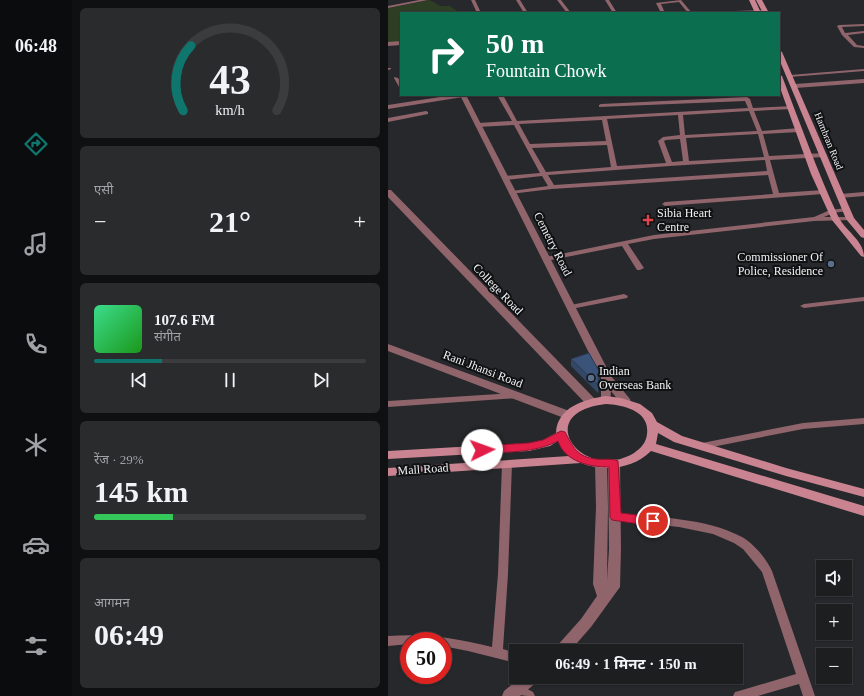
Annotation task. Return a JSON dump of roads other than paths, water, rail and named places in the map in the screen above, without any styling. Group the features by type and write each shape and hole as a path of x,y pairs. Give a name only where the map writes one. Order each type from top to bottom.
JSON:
{"main road":[{"path":"752,0 758,12"},
{"path":"760,0 766,12"},
{"name":"Hambran Road","path":"780,54 795,86 850,219 864,235"},
{"name":"Hambran Road","path":"780,79 808,156 836,220 864,254"},
{"path":"653,425 653,436 648,446 639,455 625,461 614,463 601,464 582,459 571,453 564,444 561,435 562,424 568,415 578,407 591,402 606,400 626,402 638,408 647,415 653,425 678,439 786,472 864,493"},
{"name":"Mall Road","path":"388,455 529,447 546,443 561,435"},
{"path":"648,446 864,511"},
{"name":"Mall Road","path":"388,472 582,459"}],"street":[{"path":"388,7 426,0"},
{"path":"473,0 479,12"},
{"path":"518,0 525,12"},
{"path":"559,0 568,12"},
{"path":"607,0 614,12"},
{"path":"662,12 658,3 679,0 689,12"},
{"path":"758,12 766,12"},
{"path":"864,25 839,26 844,34 856,46 864,47"},
{"path":"844,34 864,32"},
{"path":"388,44 400,43"},
{"path":"790,76 864,70"},
{"path":"396,78 400,84"},
{"path":"795,86 864,81"},
{"path":"388,107 410,101 454,96"},
{"name":"Cemetry Road","path":"464,96 606,377 626,402"},
{"path":"501,96 552,187"},
{"path":"601,106 748,100 760,132 777,196"},
{"path":"478,125 791,107"},
{"path":"388,120 426,113"},
{"path":"680,113 686,163"},
{"path":"604,117 614,168"},
{"path":"670,164 662,139 683,136 799,130"},
{"path":"529,146 609,143"},
{"path":"505,178 614,168 824,155"},
{"path":"512,193 552,187 771,172"},
{"name":"College Road","path":"388,192 591,402"},
{"path":"664,204 823,192"},
{"path":"840,196 864,194"},
{"path":"814,219 832,211 846,210"},
{"path":"546,259 654,237 814,219 850,219"},
{"path":"624,243 640,268"},
{"path":"571,307 624,296"},
{"path":"804,306 864,299"},
{"name":"Rani Jhansi Road","path":"388,347 514,396 568,415"},
{"path":"606,377 606,400"},
{"path":"388,404 514,396"},
{"path":"702,446 773,431 830,422 864,421"},
{"path":"567,644 586,623 604,596 611,590 614,583 616,517 614,463"},
{"path":"496,653 503,574 507,464"},
{"path":"601,464 602,507 600,584 604,596"},
{"path":"616,517 721,532 738,540 757,555 767,571 809,696"},
{"path":"388,641 424,638 453,641 509,656"},
{"path":"739,696 802,678"},
{"path":"519,694 527,684"}],"place":[{"name":"Sibia Heart Centre","path":"648,220"},
{"name":"Commissioner Of Police, Residence","path":"831,264"},
{"name":"Indian Overseas Bank","path":"591,378"}]}
